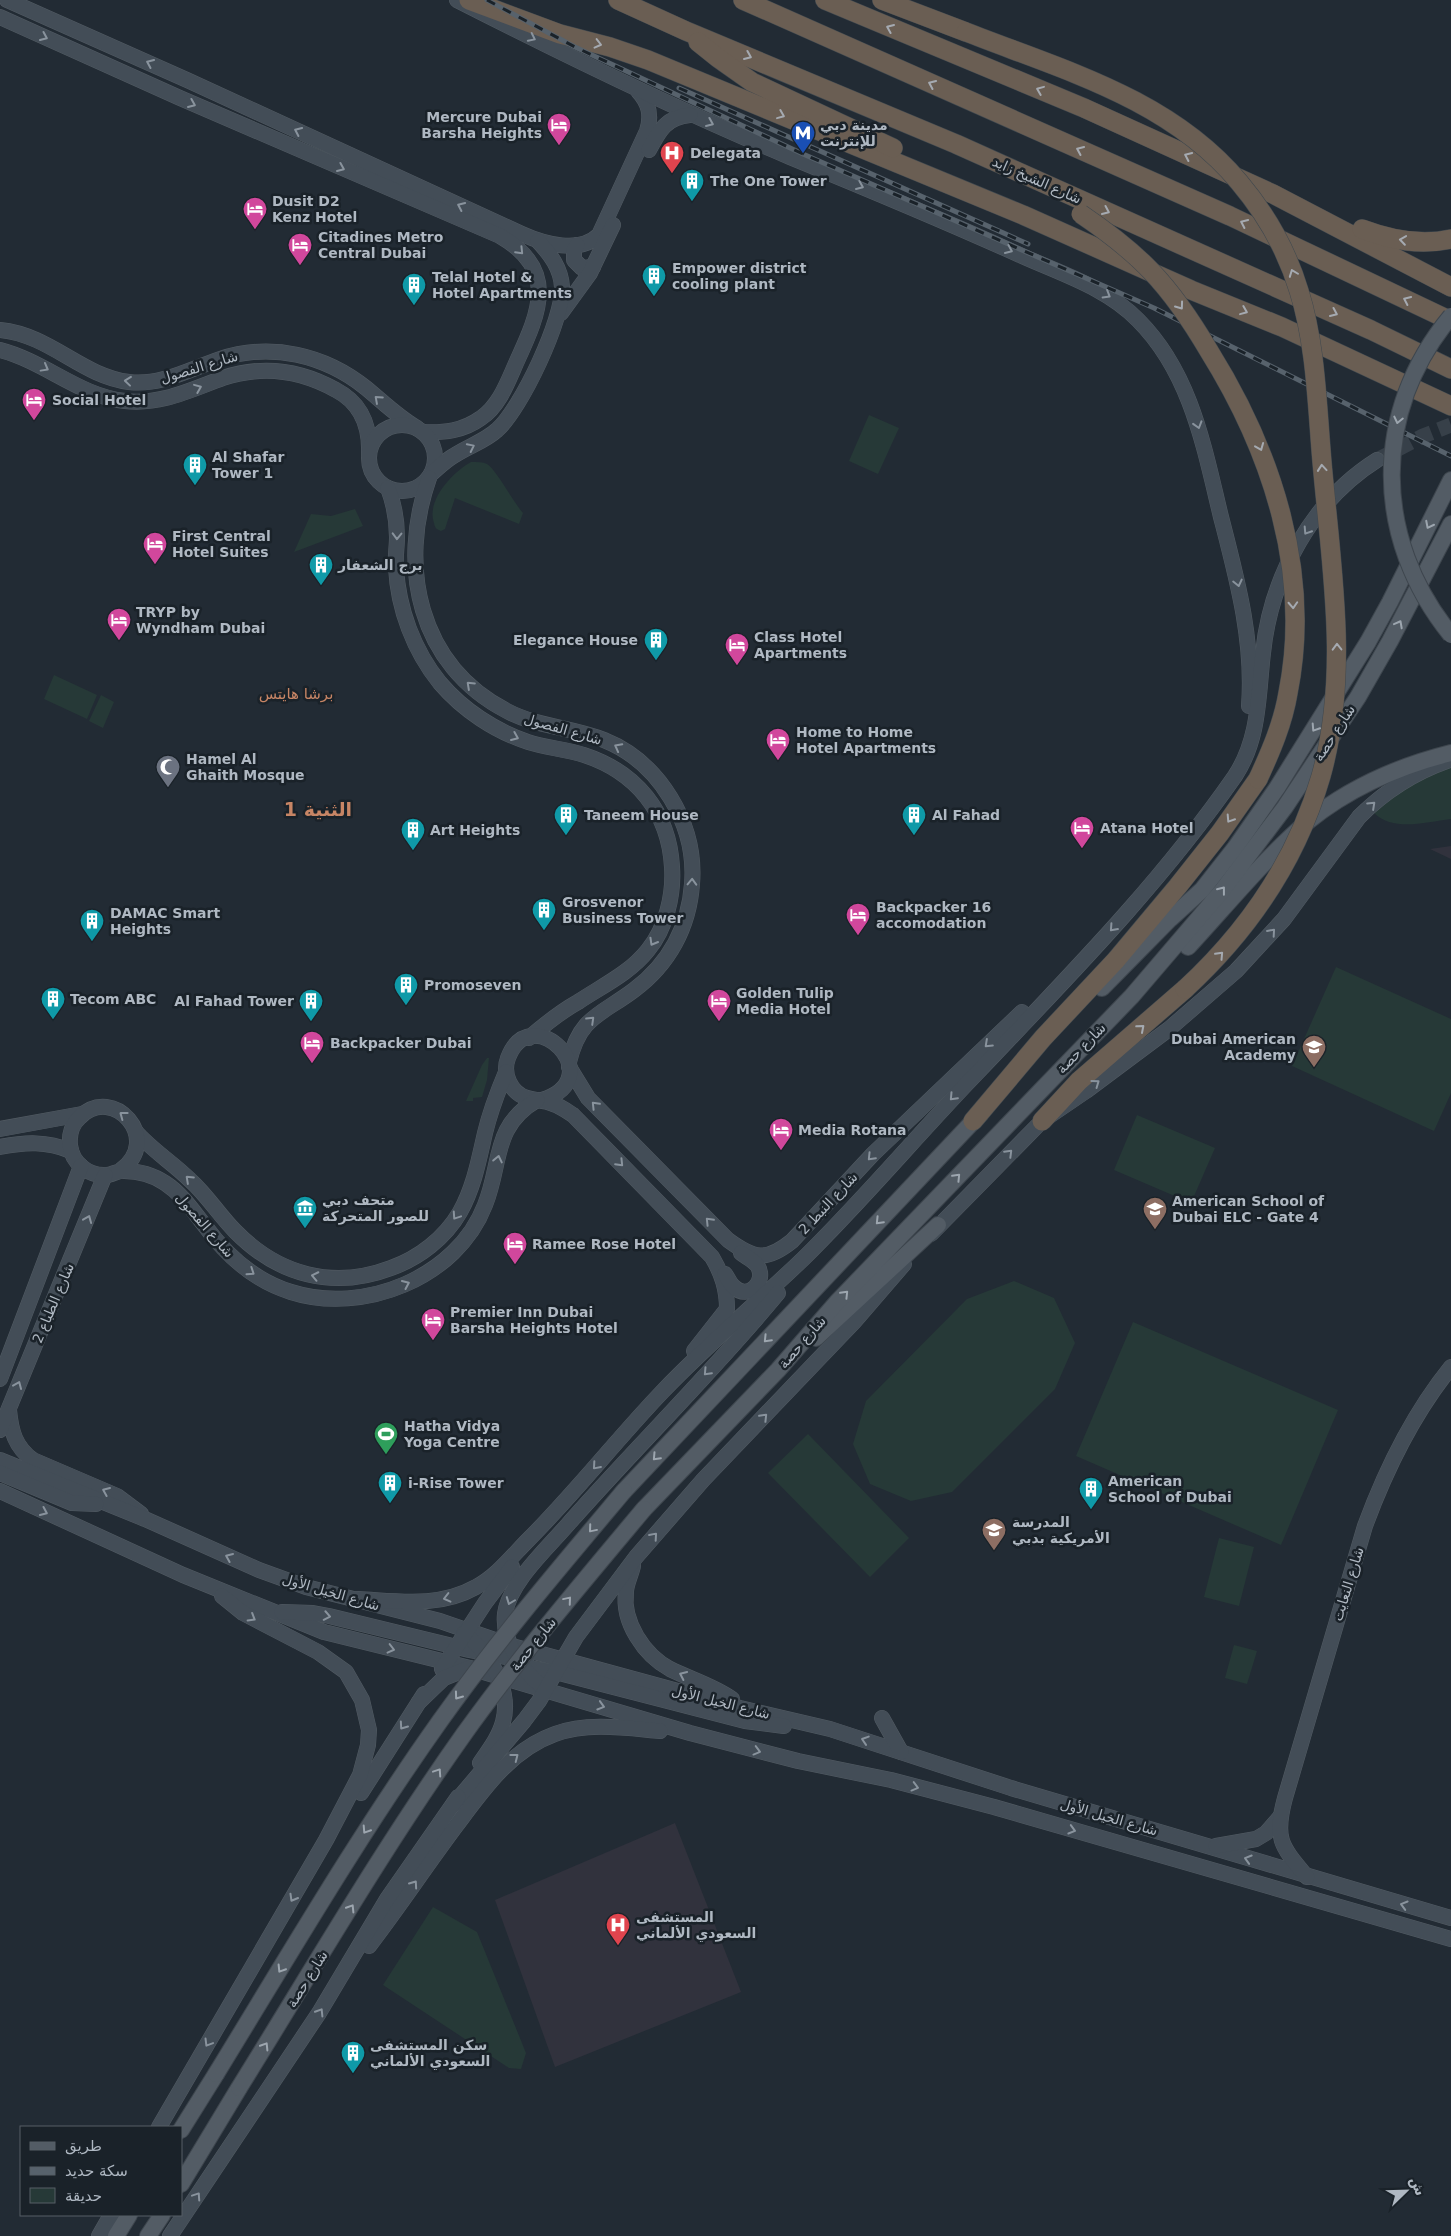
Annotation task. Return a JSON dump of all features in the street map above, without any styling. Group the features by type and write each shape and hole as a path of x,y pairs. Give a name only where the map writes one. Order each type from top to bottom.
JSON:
{"highway":[{"path":"469,0 560,34 630,52 1023,215 1191,290 1282,327 1451,406"},
{"name":"شارع الشيخ زايد","path":"618,0 686,31 956,144 1335,314 1451,369"},
{"path":"743,0 1230,216 1451,321"},
{"path":"825,0 1084,108 1306,210 1451,287"},
{"path":"882,0 1123,94 1160,114 1194,138 1225,166 1264,215 1292,271 1305,310 1313,364 1336,620 1337,672 1332,723 1314,798 1282,869 1264,899 1239,933 1222,953 1185,989 1079,1081 1042,1120"},
{"path":"686,31 718,58 752,82 967,183 1023,215"},
{"path":"873,109 895,126 919,140 1081,214 1136,255 1167,288 1181,306 1234,392 1261,450 1272,479 1280,510 1291,573 1294,650 1290,687 1283,716 1268,758 1258,779 1220,833 1178,886 1116,960 1043,1038 973,1122"},
{"path":"1306,210 1384,237 1403,241 1423,242 1451,239"}],"main road":[{"path":"7,0 188,80 538,241 577,245 589,243 599,235 648,131 650,114 648,105 638,91"},
{"path":"457,0 690,115 955,226 1100,291 1124,307 1150,333 1176,370 1196,419 1243,607 1250,674 1248,716 1243,737 1223,791"},
{"path":"0,16 180,98 500,236 519,249 533,268 538,282 540,298 533,326 502,395 493,408 482,418 454,431 420,430 400,424 383,430 377,436 369,452 371,470 375,477 388,488 406,491 415,489 446,461 486,439 505,422 520,401 558,318 593,267 660,130 673,118 690,115"},
{"path":"538,241 554,261 562,284 562,302 558,318"},
{"path":"577,245 574,250 574,260 582,268 593,267"},
{"path":"1451,316 1421,359 1405,395 1395,434 1391,473 1398,532 1410,569 1428,604 1451,635"},
{"name":"شارع الفصول","path":"0,330 36,339 99,374 131,382 164,380 240,354 274,352 304,356 329,365 352,378 391,411 420,430"},
{"name":"شارع الفصول","path":"0,350 35,362 88,392 125,401 141,402 172,398 223,378 253,371 268,370 299,374 341,392 357,407 368,429 369,452"},
{"path":"420,430 434,447 436,456 430,476"},
{"path":"663,1391 806,1255 1090,954 1162,872 1242,764 1252,739 1257,718 1262,655 1267,627 1274,599 1288,564 1306,531 1330,499 1344,484 1377,460"},
{"name":"شارع الفصول","path":"430,476 418,520 415,581 426,620 444,656 471,686 506,711 526,720 604,740 636,758 650,770 663,786 682,821 688,841 692,882 686,920 678,938 657,970 633,990 592,1017 583,1027 574,1044 569,1064"},
{"name":"شارع حصة","path":"182,2128 364,1834 414,1758 500,1640 624,1491 973,1122 1163,926 1202,890 1224,862 1277,788 1368,642 1451,481"},
{"name":"شارع الفصول","path":"388,488 397,526 396,567 401,604 416,646 441,684 467,709 509,735 598,760 630,778 654,808 665,830 671,854 673,879 669,904 661,928 649,949 620,976 560,1013 529,1038"},
{"name":"شارع حصة","path":"182,2182 407,1818 458,1743 523,1655 644,1510 778,1370 838,1301 1132,996 1221,892 1313,766 1378,662 1451,524"},
{"path":"1132,996 1146,987 1171,965 1282,846 1309,821 1338,800 1377,778 1417,762 1451,753"},
{"path":"778,1370 844,1314 938,1225 1042,1120 1086,1091 1170,1029 1224,983 1278,925 1359,817 1390,790 1412,776 1451,760"},
{"name":"شارع النبط 2","path":"569,1064 588,1098 728,1240 751,1255 769,1255 780,1250 808,1225 873,1154 963,1067 1044,991 1090,954"},
{"path":"539,1100 551,1097 565,1085 569,1064 566,1054 554,1041 537,1036 515,1046 510,1053 506,1072 513,1088 520,1094 563,1109 581,1123 712,1257 735,1289 741,1292 754,1289 760,1277 757,1265 728,1240"},
{"name":"شارع الفصول","path":"136,1132 155,1152 190,1180 236,1233 266,1256 282,1265 311,1276 342,1279 360,1277 400,1265 414,1257 439,1238 460,1213 473,1182 489,1118 506,1072"},
{"name":"شارع الفصول","path":"121,1170 145,1174 167,1184 187,1202 222,1248 244,1268 273,1286 316,1298 361,1298 411,1281 441,1262 466,1237 485,1207 505,1130 518,1113 539,1100"},
{"path":"0,1129 54,1121 97,1108 114,1109 128,1118 136,1132 135,1154 127,1166 105,1175 88,1172 80,1166 71,1151 70,1135 72,1127 82,1114"},
{"path":"0,1148 36,1142 71,1151"},
{"name":"شارع الطباع 2","path":"0,1379 80,1166"},
{"name":"شارع الطباع 2","path":"0,1430 105,1175"},
{"path":"453,1805 497,1755 546,1689 576,1637 636,1557 703,1480 854,1322 938,1225"},
{"path":"53,1237 62,1233 70,1236 74,1239 76,1248"},
{"path":"546,1689 540,1686 521,1664 512,1646 505,1623 510,1597 524,1577 646,1437 752,1325 806,1255"},
{"path":"358,1599 438,1601 463,1593 490,1578 552,1516 663,1391 727,1310 724,1282 712,1257"},
{"name":"شارع النعايت","path":"1306,1876 1283,1848 1280,1817 1365,1526 1376,1496 1410,1428 1451,1367"},
{"path":"9,1408 15,1440 33,1460 117,1496 132,1506 145,1519"},
{"name":"شارع الخيل الأول","path":"0,1460 145,1519 259,1570 306,1587 358,1599 512,1646 559,1666 813,1724 1011,1788 1451,1918"},
{"path":"0,1474 72,1503 87,1505 102,1503"},
{"name":"شارع الخيل الأول","path":"0,1491 214,1588 324,1632 470,1668 495,1671 546,1689 690,1733 798,1761 891,1780 994,1807 1451,1939"},
{"path":"326,1840 352,1807 419,1702 457,1647 463,1631 552,1516"},
{"path":"636,1557 626,1592 626,1600 631,1623 642,1644 668,1668 729,1697 740,1708"},
{"path":"159,2126 326,1840 366,1760 369,1730 362,1700 346,1672 318,1652 251,1618 214,1588"},
{"path":"278,1612 313,1613 329,1616 521,1664 559,1666 745,1721 779,1726 813,1724"},
{"path":"170,2236 255,2111 332,1992 387,1900 453,1805 498,1734 503,1723 504,1692 495,1671 484,1654 463,1631"},
{"path":"495,1671 521,1664"},
{"path":"419,1702 444,1678 470,1668"},
{"path":"882,1718 900,1752"},
{"path":"332,1992 380,1931 494,1777 521,1753 555,1734 586,1728 617,1727 690,1733"},
{"name":"شارع النعايت","path":"1209,1846 1245,1843 1256,1839 1266,1833 1280,1817"},
{"path":"99,2236 110,2216"},
{"path":"116,2236 128,2216"},
{"path":"148,2236 161,2216"}],"shaded area":[{"path":"1451,846 1451,859 1430,849"},
{"name":"المستشفى السعودي الألماني","path":"675,1823 741,1992 555,2067 495,1900"}],"green space":[{"path":"869,415 899,428 878,474 849,461"},
{"path":"471,462 487,464 495,472 523,513 519,524 455,498 445,529 441,531 436,528 433,514 437,496 456,473"},
{"path":"355,509 363,526 294,552 311,514 331,516"},
{"path":"54,675 97,695 87,719 44,699"},
{"path":"101,695 114,702 103,728 89,721"},
{"path":"1451,767 1451,819 1400,824 1382,819 1374,813 1410,784"},
{"path":"1336,967 1451,1019 1451,1093 1434,1131 1292,1066"},
{"path":"489,1058 487,1080 482,1097 473,1098 473,1101 466,1101 482,1065"},
{"path":"1137,1115 1215,1148 1191,1203 1114,1170"},
{"path":"1014,1281 1054,1298 1075,1343 1055,1389 952,1492 911,1501 870,1484 853,1444 866,1401 967,1299"},
{"path":"1133,1322 1338,1410 1281,1545 1076,1456"},
{"path":"808,1434 909,1538 870,1577 768,1473"},
{"path":"1219,1538 1254,1547 1239,1606 1204,1597"},
{"path":"1234,1645 1257,1651 1247,1684 1225,1678"},
{"path":"433,1907 477,1932 526,2053 521,2069 509,2068 383,1985"}],"tunnel":[{"path":"1377,460 1423,436 1451,425"}],"railway":[{"path":"487,0 575,47 803,154 1154,308 1451,456"},
{"path":"679,88 1028,244"}],"place":[{"name":"Mercure Dubai Barsha Heights","path":"559,146"},
{"name":"مدينة دبي للإنترنت","path":"803,154"},
{"name":"Delegata","path":"672,174"},
{"name":"The One Tower","path":"692,202"},
{"name":"Dusit D2 Kenz Hotel","path":"255,230"},
{"name":"Citadines Metro Central Dubai","path":"300,266"},
{"name":"Empower district cooling plant","path":"654,297"},
{"name":"Telal Hotel & Hotel Apartments","path":"414,306"},
{"name":"Social Hotel","path":"34,421"},
{"name":"Al Shafar Tower 1","path":"195,486"},
{"name":"First Central Hotel Suites","path":"155,565"},
{"name":"برج الشعفار","path":"321,586"},
{"name":"TRYP by Wyndham Dubai","path":"119,641"},
{"name":"Elegance House","path":"656,661"},
{"name":"Class Hotel Apartments","path":"737,666"},
{"name":"Home to Home Hotel Apartments","path":"778,761"},
{"name":"Hamel Al Ghaith Mosque","path":"168,788"},
{"name":"Taneem House","path":"566,836"},
{"name":"Al Fahad","path":"914,836"},
{"name":"Atana Hotel","path":"1082,849"},
{"name":"Art Heights","path":"413,851"},
{"name":"Grosvenor Business Tower","path":"544,931"},
{"name":"Backpacker 16 accomodation","path":"858,936"},
{"name":"DAMAC Smart Heights","path":"92,942"},
{"name":"Promoseven","path":"406,1006"},
{"name":"Tecom ABC","path":"53,1020"},
{"name":"Al Fahad Tower","path":"311,1022"},
{"name":"Golden Tulip Media Hotel","path":"719,1022"},
{"name":"Backpacker Dubai","path":"312,1064"},
{"name":"Dubai American Academy","path":"1314,1068"},
{"name":"Media Rotana","path":"781,1151"},
{"name":"متحف دبي للصور المتحركة","path":"305,1229"},
{"name":"American School of Dubai ELC - Gate 4","path":"1155,1230"},
{"name":"Ramee Rose Hotel","path":"515,1265"},
{"name":"Premier Inn Dubai Barsha Heights Hotel","path":"433,1341"},
{"name":"Hatha Vidya Yoga Centre","path":"386,1455"},
{"name":"i-Rise Tower","path":"390,1504"},
{"name":"American School of Dubai","path":"1091,1510"},
{"name":"المدرسة الأمريكية بدبي","path":"994,1551"},
{"name":"المستشفى السعودي الألماني","path":"618,1946"},
{"name":"سكن المستشفى السعودي الألماني","path":"353,2074"}],"district":[{"name":"برشا هايتس","path":"296,694"},
{"name":"الثنية 1","path":"318,809"}]}
